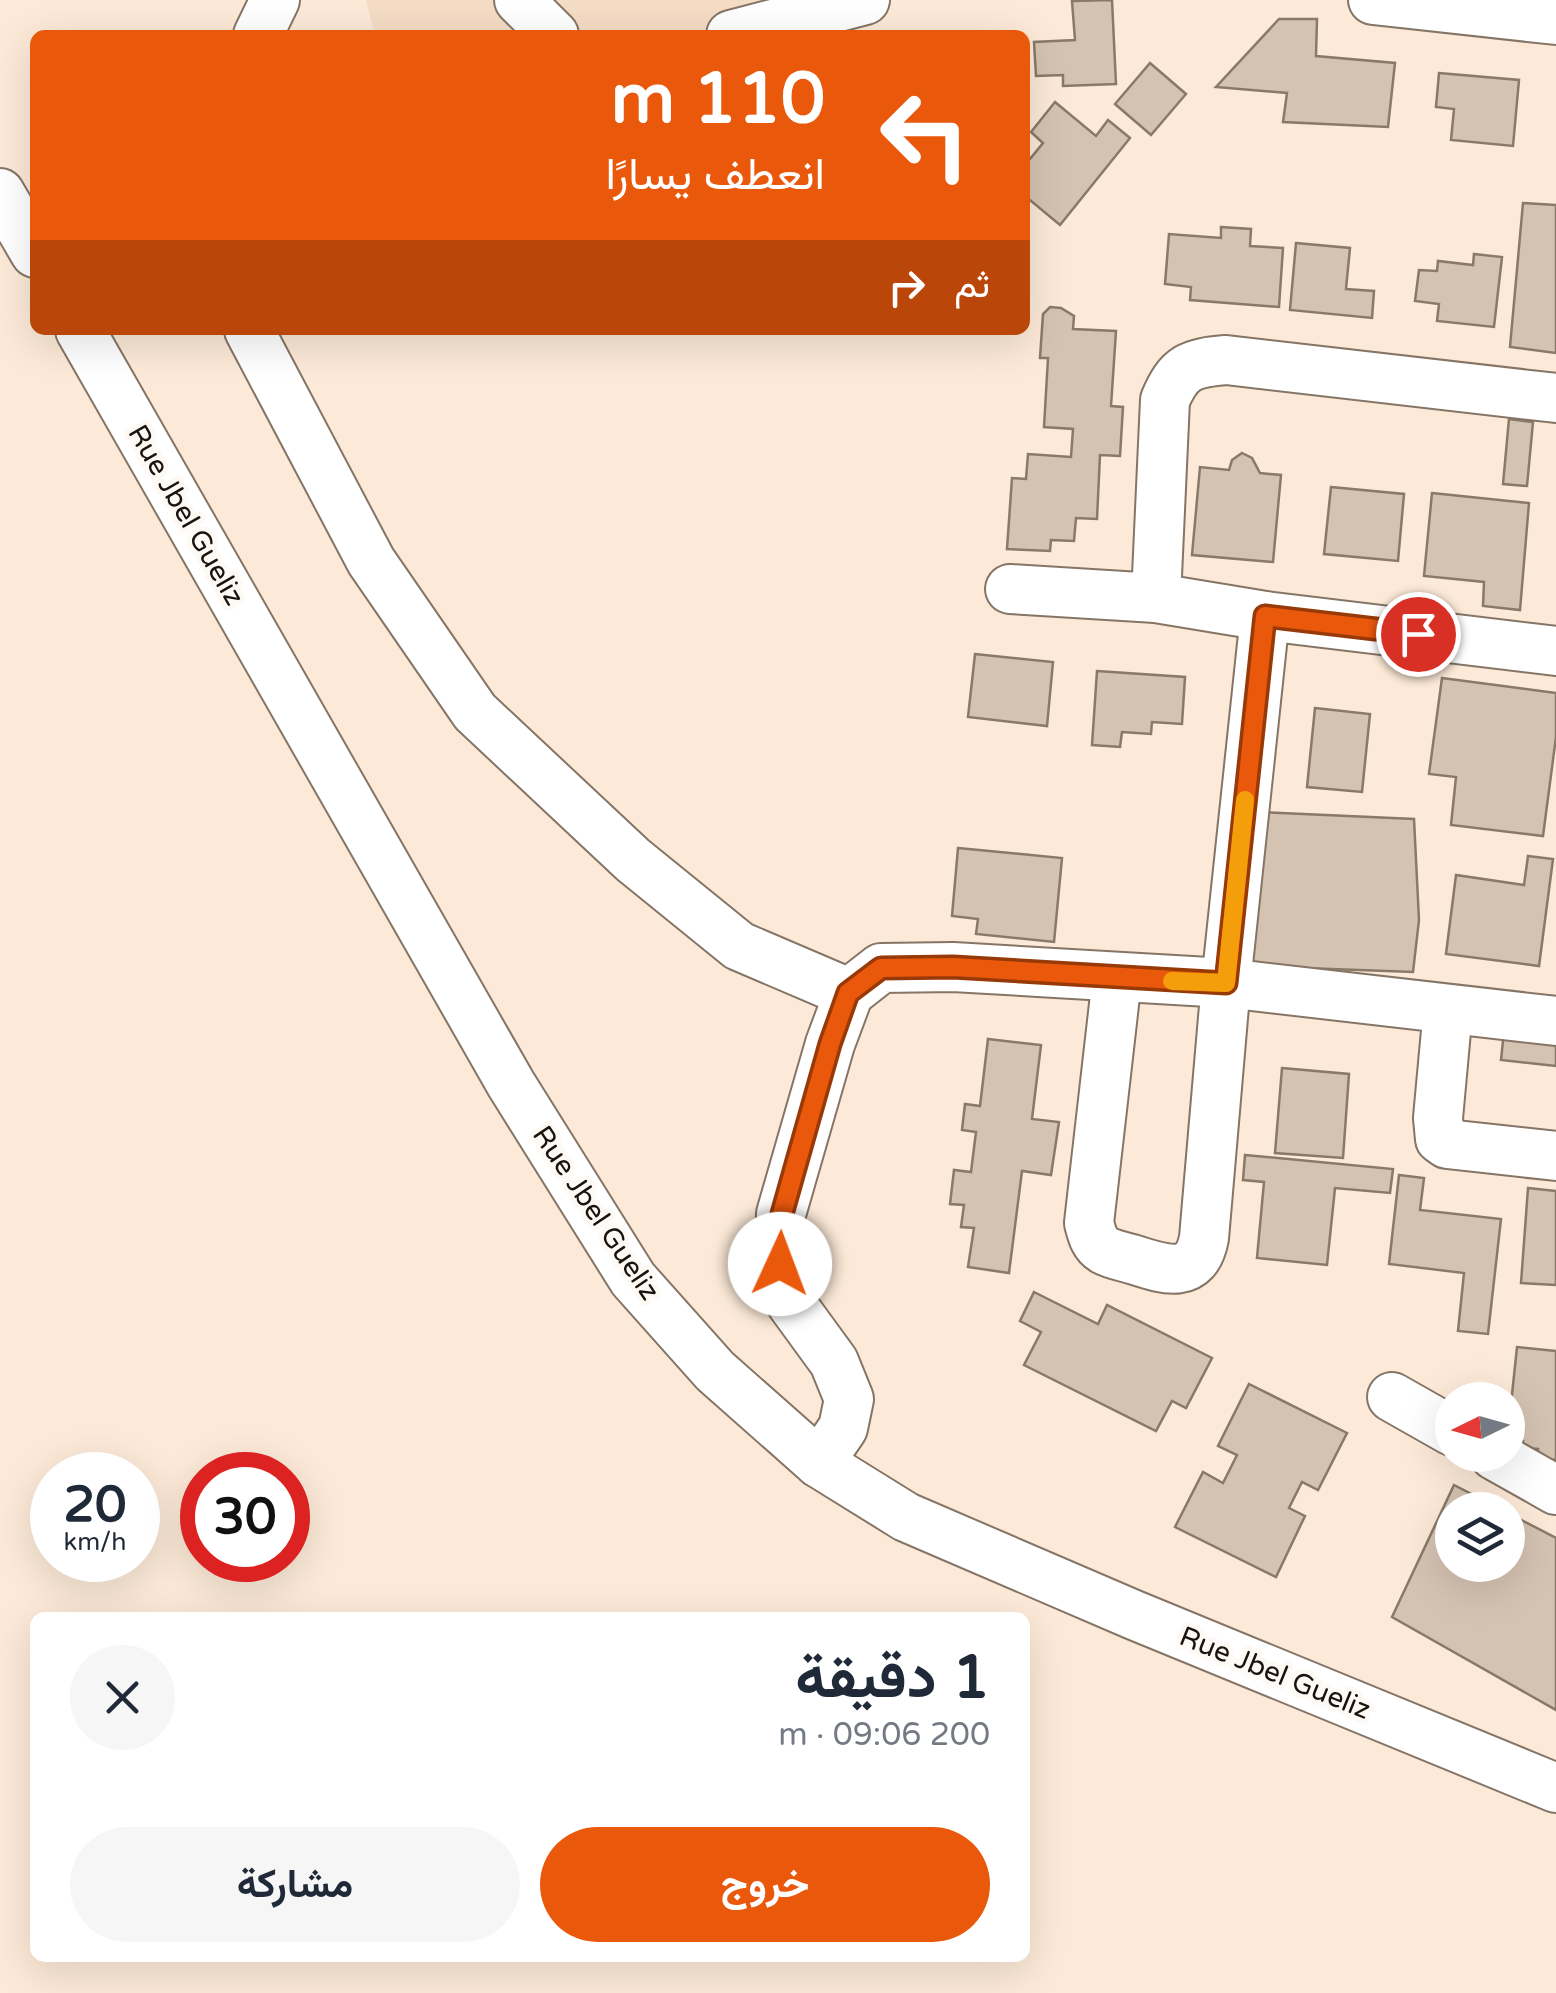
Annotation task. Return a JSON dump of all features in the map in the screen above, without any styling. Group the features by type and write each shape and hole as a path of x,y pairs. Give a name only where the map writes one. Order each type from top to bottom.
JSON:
{"street":[{"path":"260,30 274,0"},
{"path":"518,0 549,30"},
{"path":"750,30 865,0"},
{"path":"1373,0 1556,20"},
{"path":"0,193 30,244"},
{"path":"252,335 371,561 476,712 633,860 739,946 848,993"},
{"name":"Rue Jbel Gueliz","path":"96,339 511,1084 633,1278 715,1371 819,1463 923,1524 1556,1788"},
{"path":"1156,598 1164,400 1184,369 1199,362 1226,360 1556,398"},
{"path":"1010,590 1156,598 1265,616 1556,651"},
{"path":"1117,978 1089,1224 1093,1239 1103,1250 1163,1269 1180,1270 1193,1263 1201,1252 1265,616"},
{"path":"819,1463 843,1428 850,1398 834,1362 790,1303 780,1264 782,1214 848,993 881,968 953,967 1226,983 1556,1020"},
{"path":"1448,1009 1438,1118 1440,1138 1447,1144 1556,1156"},
{"path":"1392,1397 1435,1421"},
{"path":"1524,1472 1556,1490"}],"shaded area":[{"path":"366,0 829,0 717,30 374,30"}],"building":[{"path":"1112,0 1116,84 1063,86 1063,75 1036,76 1034,42 1075,40 1072,1"},
{"path":"1279,19 1317,19 1316,56 1395,63 1388,127 1283,122 1287,93 1216,87"},
{"path":"1150,63 1186,94 1151,135 1115,104"},
{"path":"1439,73 1519,80 1513,146 1451,140 1454,109 1436,107"},
{"path":"1055,102 1096,136 1108,120 1130,138 1060,225 1030,200 1030,159 1043,143 1031,132"},
{"path":"1523,203 1556,205 1556,353 1510,347"},
{"path":"1221,227 1251,229 1250,246 1283,248 1279,307 1190,300 1191,287 1165,284 1169,234 1221,238"},
{"path":"1296,243 1350,248 1346,289 1374,291 1372,318 1290,310"},
{"path":"1474,254 1502,257 1494,327 1437,321 1439,304 1415,301 1419,270 1437,271 1438,261 1473,265"},
{"path":"1050,307 1074,316 1073,329 1116,331 1111,406 1123,407 1120,456 1100,455 1097,519 1076,518 1074,541 1051,540 1050,551 1007,549 1012,478 1026,479 1028,454 1071,457 1073,429 1044,427 1048,358 1040,358 1043,314"},
{"path":"1509,419 1533,422 1527,486 1503,484"},
{"path":"1242,453 1252,458 1260,473 1281,475 1273,562 1192,555 1200,467 1229,470 1232,460"},
{"path":"1331,487 1404,494 1398,561 1324,554"},
{"path":"1432,493 1529,503 1520,610 1483,606 1484,582 1424,576"},
{"path":"975,654 1053,662 1047,726 968,717"},
{"path":"1097,671 1185,677 1182,724 1152,722 1151,734 1122,732 1120,747 1092,745"},
{"path":"1442,678 1556,693 1556,737 1543,836 1451,825 1456,777 1429,774"},
{"path":"1315,708 1370,714 1362,792 1307,787"},
{"path":"1261,812 1414,819 1419,920 1413,972 1252,966"},
{"path":"958,848 1062,858 1054,942 976,934 978,919 952,916"},
{"path":"1528,856 1553,859 1539,966 1446,954 1456,875 1524,885"},
{"path":"1504,1031 1556,1036 1556,1066 1501,1060"},
{"path":"988,1039 1041,1045 1032,1119 1059,1122 1051,1175 1022,1171 1009,1273 968,1267 974,1228 961,1227 964,1205 950,1204 954,1170 971,1172 976,1132 962,1130 965,1104 980,1106"},
{"path":"1282,1068 1349,1074 1343,1158 1275,1153"},
{"path":"1245,1155 1393,1169 1390,1193 1335,1188 1327,1265 1257,1258 1264,1182 1243,1180"},
{"path":"1399,1175 1424,1178 1420,1210 1501,1219 1488,1334 1458,1331 1464,1273 1389,1264"},
{"path":"1528,1188 1556,1191 1556,1285 1521,1283"},
{"path":"1034,1292 1098,1324 1107,1305 1212,1358 1186,1408 1172,1401 1156,1431 1024,1365 1041,1332 1020,1321"},
{"path":"1517,1347 1556,1351 1556,1460 1538,1458 1538,1449 1525,1448 1525,1382 1513,1382"},
{"path":"1249,1384 1347,1433 1318,1490 1302,1482 1289,1508 1305,1516 1276,1577 1175,1527 1203,1472 1223,1483 1237,1455 1218,1446"},
{"path":"1525,1522 1556,1538 1556,1710 1392,1617 1435,1525 1435,1582 1525,1582"}],"slow traffic":[{"path":"1172,981 1226,983 1245,800"}],"route":[{"path":"780,1264 782,1214 848,993 881,968 953,967 1226,983 1265,616 1418,634"}]}
